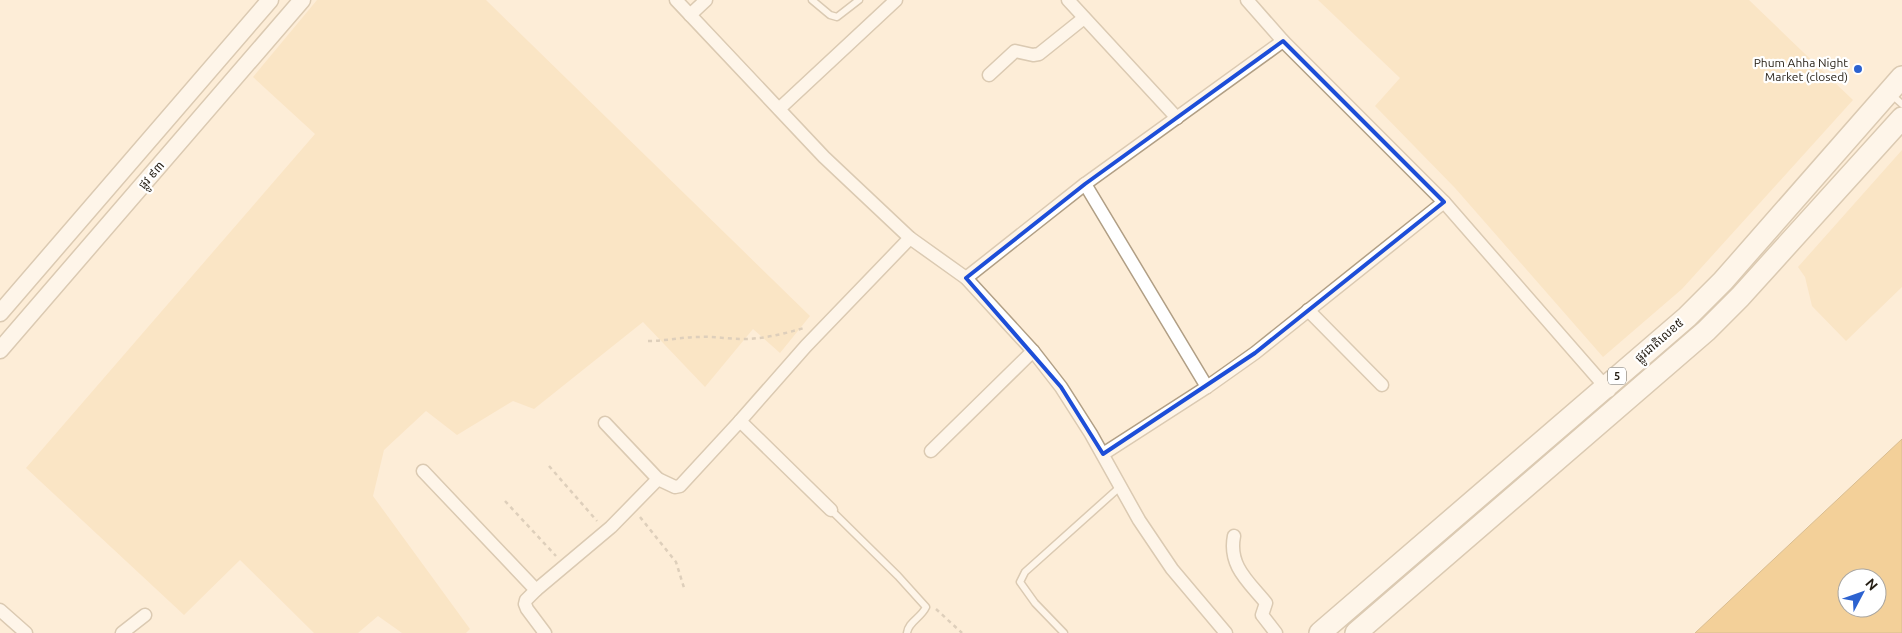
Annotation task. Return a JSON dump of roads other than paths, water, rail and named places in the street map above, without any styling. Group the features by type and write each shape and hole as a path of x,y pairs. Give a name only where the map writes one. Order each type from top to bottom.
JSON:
{"highway":[{"name":"ផ្លូវជាតិលេខ៥","path":"1320,633 1687,316 1900,105"},
{"name":"ផ្លូវជាតិលេខ៥","path":"1356,633 1706,331 1740,297 1900,105"}],"street":[{"name":"ផ្លូវ ៩៣","path":"0,313 270,0"},
{"name":"ផ្លូវ ៩៣","path":"0,350 302,0"},
{"path":"676,0 824,157 910,238 966,278 1033,351 1062,387 1103,454 1139,520 1172,569 1226,633"},
{"path":"690,15 706,0"},
{"path":"1068,0 1177,118"},
{"path":"1247,0 1283,41 1444,202 1620,404"},
{"path":"779,109 893,1"},
{"path":"988,75 1015,51 1033,55 1039,54 1084,18"},
{"path":"966,278 1085,184 1283,41"},
{"path":"1085,184 1207,386"},
{"path":"1103,454 1255,352 1444,202"},
{"path":"605,423 658,479 675,487 680,486 831,320 910,238"},
{"path":"1308,310 1382,385"},
{"path":"931,451 1033,351"},
{"path":"740,421 831,510"},
{"path":"423,471 536,590"},
{"path":"545,633 525,604 526,600 606,531 658,479"},
{"path":"1234,536 1232,546 1234,561 1266,603 1262,615 1276,633"},
{"path":"0,610 26,633"},
{"path":"122,633 145,615"}],"lane":[{"path":"812,0 830,15 837,17 859,0"},
{"path":"1064,633 1035,603 1020,582 1025,572 1121,486"},
{"path":"831,510 898,576 926,607 908,628 907,633"}],"place":[{"name":"Phum Ahha Night Market (closed)","path":"1858,69"}]}
